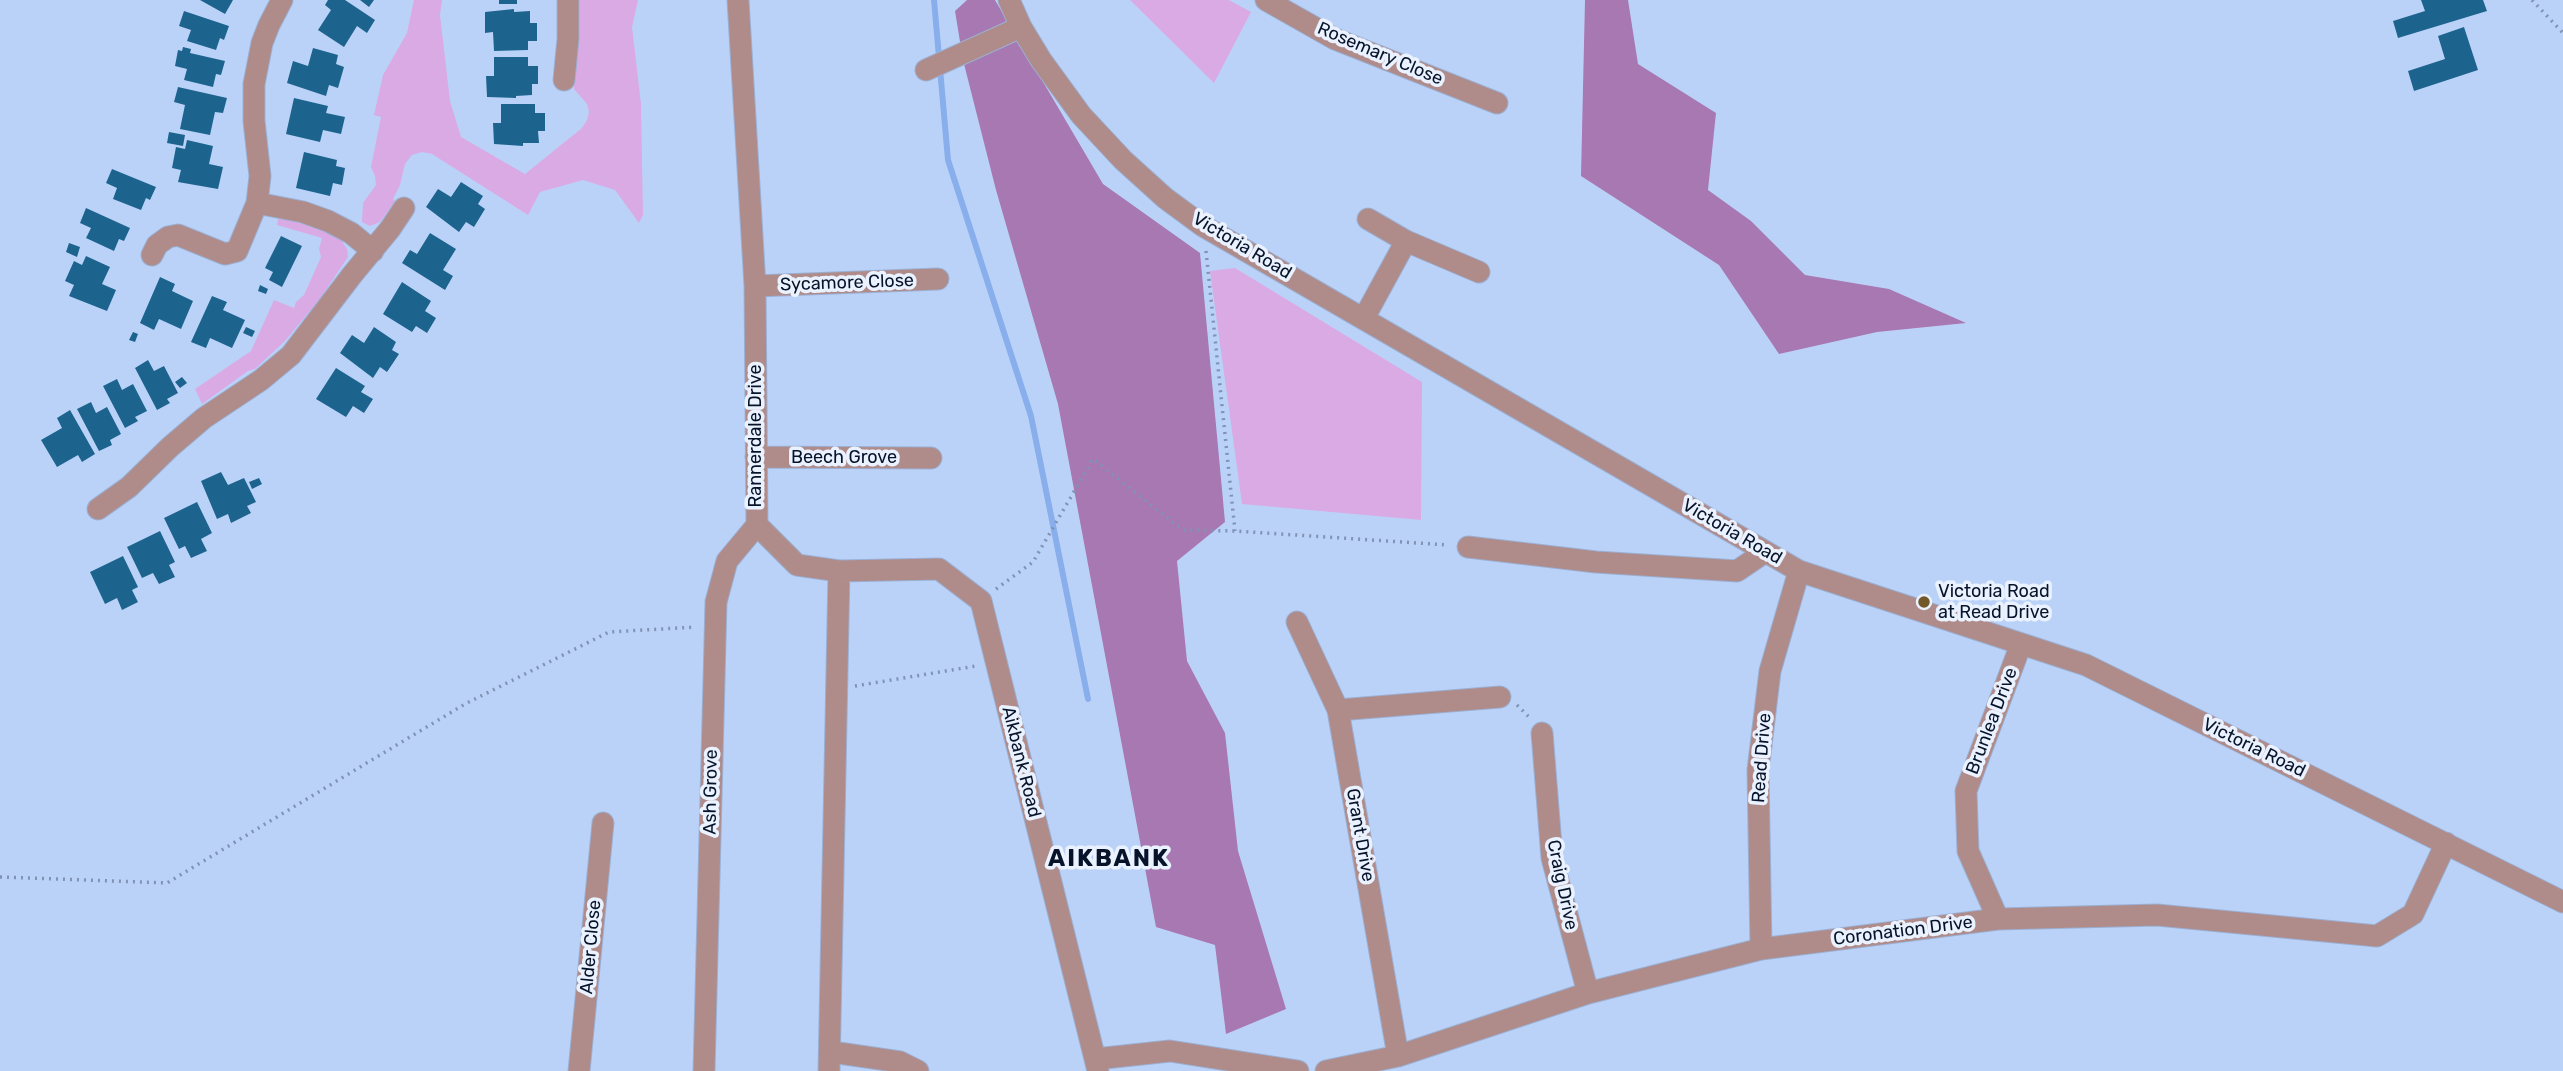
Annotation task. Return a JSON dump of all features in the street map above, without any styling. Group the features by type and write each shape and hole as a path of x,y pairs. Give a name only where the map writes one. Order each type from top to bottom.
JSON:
{"street":[{"path":"152,255 157,245 167,237 178,235 225,254 237,251 257,203 260,176 254,121 254,84 262,43 282,0"},
{"path":"564,80 568,0"},
{"name":"Rannerdale Drive","path":"738,0 755,286 757,525 797,565 839,571"},
{"name":"Victoria Road","path":"1009,0 1021,27 1041,60 1081,115 1165,198 1203,226 1799,570 2086,665 2563,902"},
{"name":"Rosemary Close","path":"1266,0 1335,38 1497,103"},
{"path":"926,70 1021,27"},
{"path":"257,203 303,212 328,221 351,233 373,251"},
{"path":"98,509 129,487 204,418 277,368 303,342 404,208"},
{"path":"1368,219 1406,241 1479,272"},
{"path":"1364,318 1406,241"},
{"name":"Sycamore Close","path":"755,286 938,279"},
{"name":"Beech Grove","path":"756,457 931,458"},
{"name":"Ash Grove","path":"704,1071 716,602 727,561 757,525"},
{"path":"1468,547 1596,562 1737,571 1765,552"},
{"path":"918,1071 900,1062 831,1062 839,571 939,569 981,601"},
{"name":"Read Drive","path":"1761,949 1758,770 1770,671 1799,570"},
{"name":"Aikbank Road","path":"981,601 1096,1065"},
{"name":"Grant Drive","path":"1297,622 1338,710 1398,1056"},
{"name":"Brunlea Drive","path":"1998,919 1968,851 1966,791 2021,643"},
{"path":"1338,710 1500,696"},
{"name":"Craig Drive","path":"1542,733 1552,858 1588,993"},
{"name":"Alder Close","path":"579,1071 603,823"},
{"name":"Coronation Drive","path":"1326,1071 1398,1056 1588,993 1761,949 1998,919 2157,915 2377,936 2413,914 2446,844"},
{"path":"1096,1065 1170,1051 1298,1071"}],"path":[{"path":"2532,0 2563,33"},
{"path":"1203,226 1236,531"},
{"path":"981,601 1033,562 1093,458 1183,530 1236,531 1468,547"},
{"path":"0,877 167,883 465,704 609,632 715,626"},
{"path":"836,690 996,663"},
{"path":"1500,696 1522,707 1542,733"}],"shaded area":[{"path":"414,0 442,0 440,15 450,101 461,137 525,174 582,128 587,120 587,104 574,89 573,78 577,0 638,0 632,27 641,104 643,215 639,223 615,190 583,180 540,192 528,215 432,154 422,152 412,155 405,164 393,199 395,201 380,222 370,226 362,222 363,203 376,185 371,167 381,117 374,115 383,75 407,33"},
{"path":"967,0 995,0 1103,184 1200,253 1225,522 1177,561 1187,661 1225,733 1238,851 1286,1009 1226,1034 1215,945 1156,927 1058,404 996,190 963,60 955,11"},
{"path":"1130,0 1229,0 1251,12 1214,83"},
{"path":"1585,0 1628,0 1638,64 1716,113 1708,190 1751,221 1805,275 1889,289 1966,323 1877,332 1779,354 1719,265 1581,176"},
{"path":"279,215 297,218 346,239 343,243 348,257 319,300 285,341 255,369 248,371 202,404 195,389 251,351 274,300 294,308 304,295 321,257 319,249 322,238 277,225"},
{"path":"1235,268 1422,382 1421,520 1242,504 1210,271"}],"building":[{"path":"200,0 233,0 225,14"},
{"path":"328,0 345,0 375,20 367,33 357,26 344,47 318,30 331,10 325,5"},
{"path":"360,0 374,0 369,7"},
{"path":"499,0 517,0 517,4 499,4"},
{"path":"2421,0 2483,0 2487,11 2398,38 2393,21 2425,11"},
{"path":"514,9 514,12 530,11 530,23 537,23 537,41 528,41 528,50 494,51 493,32 485,33 485,12"},
{"path":"184,11 229,26 224,40 220,38 216,50 187,41 191,30 179,26"},
{"path":"2464,27 2478,70 2414,91 2408,71 2445,59 2438,36"},
{"path":"183,47 191,49 190,53 225,61 221,75 216,74 213,87 184,80 187,69 175,66 178,50 182,51"},
{"path":"313,48 338,55 336,64 344,67 338,88 329,85 326,96 287,83 293,61 308,66"},
{"path":"494,57 528,57 528,66 538,66 538,84 532,84 532,95 516,98 487,97 486,76 494,76"},
{"path":"178,87 227,98 223,113 215,112 210,135 180,129 185,105 174,102"},
{"path":"294,98 328,106 326,113 345,117 341,134 323,130 320,142 286,134"},
{"path":"501,104 535,104 535,113 545,113 545,131 538,131 539,143 523,143 523,146 494,144 493,123 501,123"},
{"path":"169,132 185,135 183,146 167,143"},
{"path":"187,140 213,146 209,164 223,167 218,189 178,182 181,170 172,168 176,147 185,149"},
{"path":"304,152 337,160 336,166 345,168 342,185 333,183 330,196 296,188"},
{"path":"112,169 156,187 150,200 146,198 141,210 113,199 117,188 106,183"},
{"path":"461,182 483,196 478,204 485,209 474,227 466,222 459,232 426,207 438,189 451,197"},
{"path":"86,208 130,228 124,241 119,239 114,251 86,238 91,228 80,223"},
{"path":"430,233 456,249 443,270 453,276 445,290 402,263 410,250 417,254"},
{"path":"281,236 302,246 282,287 269,280 273,272 265,268"},
{"path":"69,243 80,247 77,257 66,252"},
{"path":"86,256 110,267 102,284 116,290 107,311 69,296 74,285 65,281 74,261 82,265"},
{"path":"160,277 175,284 172,291 193,301 181,329 159,319 154,330 140,323"},
{"path":"402,282 431,301 425,311 436,318 427,333 416,326 412,332 383,314"},
{"path":"260,285 268,289 266,294 258,291"},
{"path":"212,296 227,302 223,310 245,320 232,348 210,338 206,348 191,342"},
{"path":"246,327 255,331 252,337 243,333"},
{"path":"374,327 396,342 392,350 399,354 387,372 380,367 373,378 340,353 352,335 364,343"},
{"path":"133,332 138,334 135,342 129,340"},
{"path":"148,360 154,371 164,366 178,393 167,399 170,403 157,410 135,368"},
{"path":"336,368 365,386 361,392 373,399 364,413 353,406 346,417 316,399"},
{"path":"182,377 187,383 180,388 175,382"},
{"path":"117,379 122,390 133,384 147,411 135,417 138,421 125,428 103,386"},
{"path":"91,402 96,413 107,407 121,434 110,440 112,445 99,451 77,409"},
{"path":"70,410 95,454 82,462 78,455 57,467 41,440 62,428 57,418"},
{"path":"221,472 228,485 244,478 256,502 247,506 251,513 231,523 228,514 217,519 201,481"},
{"path":"259,478 262,484 252,489 249,482"},
{"path":"197,502 212,533 201,539 207,551 191,558 185,546 179,549 164,518"},
{"path":"160,531 175,562 169,565 175,577 159,584 153,573 142,578 127,547"},
{"path":"123,556 138,587 132,590 138,602 122,610 117,598 105,604 90,572"}],"waterway":[{"path":"934,0 948,160 1031,416 1088,699"}],"place":[{"name":"Victoria Road at Read Drive","path":"1924,602"}],"district":[{"name":"AIKBANK","path":"1109,859"}]}
